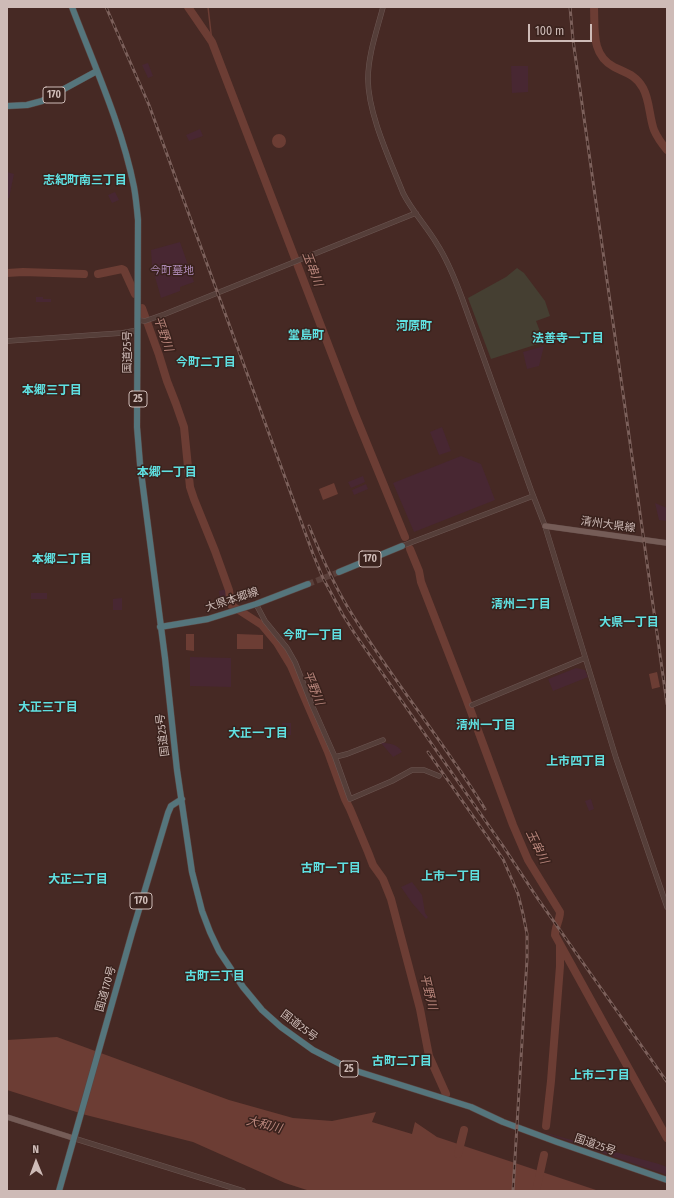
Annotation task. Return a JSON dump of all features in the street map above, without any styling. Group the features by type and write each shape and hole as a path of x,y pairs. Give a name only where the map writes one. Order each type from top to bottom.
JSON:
{"highway":[{"name":"国道25号","path":"72,7 97,71 125,153 134,188 138,220 138,444 192,872 202,911 219,951 243,987 262,1010 281,1027 313,1050 350,1069 471,1107 550,1139 667,1180"},
{"name":"170","path":"7,106 27,105 42,101 97,71"},
{"name":"170","path":"339,572 402,546"},
{"name":"大県本郷線","path":"160,627 208,619 256,604 308,584"},
{"name":"国道170号","path":"59,1191 168,813 171,806 182,798"}],"main road":[{"name":"清州大県線","path":"545,526 667,543"},
{"path":"7,1117 74,1136"}],"street":[{"path":"383,7 369,65 369,95 377,126 408,203 438,245 451,271 485,361 545,526 626,789 667,907"},
{"path":"138,320 147,320 165,314 416,213"},
{"path":"7,341 122,333 138,330"},
{"path":"402,546 533,496"},
{"path":"256,604 295,662 335,757 350,799 392,781 412,770 424,770 439,776"},
{"path":"472,705 585,658"},
{"path":"335,757 383,740"},
{"path":"74,1136 243,1191"}],"shaded area":[{"path":"517,268 524,273 545,301 550,316 536,321 544,342 491,359 468,298 506,277"}],"green space":[{"path":"148,63 153,76 148,78 142,65"},
{"path":"511,66 528,66 528,92 512,93"},
{"path":"200,129 203,136 189,141 186,135"},
{"path":"7,172 14,174 9,198 7,198"},
{"path":"115,192 119,200 112,203 108,195"},
{"name":"今町墓地","path":"180,242 194,282 180,287 180,291 161,298 152,266 151,250"},
{"path":"36,297 51,299 51,302 36,302"},
{"path":"544,346 539,366 527,369 523,352"},
{"path":"442,427 451,451 439,455 430,432"},
{"path":"461,456 481,464 495,500 414,532 393,483"},
{"path":"363,476 365,482 351,488 348,482"},
{"path":"366,484 368,489 354,495 352,490"},
{"path":"655,503 667,508 667,521 659,520"},
{"path":"226,589 228,597 226,602 220,599 219,591"},
{"path":"31,593 47,593 47,599 31,599"},
{"path":"122,598 122,610 113,610 113,599"},
{"path":"190,657 231,658 231,687 190,686"},
{"path":"576,668 585,670 588,677 553,691 548,679"},
{"path":"282,723 291,723 291,735 277,735 277,730 280,730 280,732 289,732 290,730 290,727 288,726 282,726"},
{"path":"381,743 396,746 402,752 393,757"},
{"path":"591,799 594,809 589,811 585,801"},
{"path":"412,882 422,895 425,913 428,917 426,919 401,887"},
{"path":"539,1131 659,1164 667,1167 667,1175"}],"water":[{"path":"276,134 282,134 286,138 286,144 282,148 276,148 272,144 272,138"},
{"path":"334,483 338,494 323,500 319,489"},
{"path":"186,634 194,634 194,651 186,650"},
{"path":"237,634 263,635 263,649 237,649"},
{"path":"657,672 660,687 652,689 649,674"},
{"name":"大和川","path":"57,1037 229,1100 293,1118 332,1121 376,1112 372,1122 412,1134 415,1122 437,1137 599,1191 310,1191 285,1183 193,1142 86,1115 7,1090 7,1040"}],"waterway":[{"name":"玉串川","path":"188,7 212,42 354,412 405,537"},
{"name":"玉串川","path":"208,7 212,42"},
{"path":"594,7 596,41 601,56 614,67 637,80 643,88 647,98 654,130 667,150"},
{"name":"平野川","path":"98,274 122,269 124,270 135,294"},
{"name":"平野川","path":"7,273 23,272 84,274"},
{"name":"平野川","path":"142,308 184,427 190,487 229,590 231,605 262,625 277,643 291,666 328,752 345,799 373,865 383,879 391,899 420,1009 429,1056 446,1094"},
{"name":"玉串川","path":"410,549 419,571 421,582 513,825 528,860 560,912 555,935 667,1138"},
{"path":"546,1126 560,966 560,945"},
{"name":"平野川","path":"458,1154 464,1130"},
{"path":"536,1191 544,1155"}],"tunnel":[{"path":"308,584 339,572"}],"railway":[{"path":"106,7 149,105 323,578 355,634 503,846 538,899 667,1082"},
{"path":"570,7 573,40 667,704"},
{"path":"309,526 336,587 363,632 485,809"},
{"path":"428,752 503,859 518,894 527,934 527,959 513,1191"}],"district":[{"name":"志紀町南三丁目","path":"85,181"},
{"name":"河原町","path":"414,327"},
{"name":"堂島町","path":"306,336"},
{"name":"法善寺一丁目","path":"568,339"},
{"name":"今町二丁目","path":"206,363"},
{"name":"本郷三丁目","path":"52,391"},
{"name":"本郷一丁目","path":"167,473"},
{"name":"本郷二丁目","path":"62,560"},
{"name":"清州二丁目","path":"521,605"},
{"name":"大県一丁目","path":"629,623"},
{"name":"今町一丁目","path":"313,636"},
{"name":"大正三丁目","path":"48,708"},
{"name":"清州一丁目","path":"486,726"},
{"name":"大正一丁目","path":"258,734"},
{"name":"上市四丁目","path":"576,762"},
{"name":"古町一丁目","path":"331,869"},
{"name":"上市一丁目","path":"451,877"},
{"name":"大正二丁目","path":"78,880"},
{"name":"古町三丁目","path":"215,977"},
{"name":"古町二丁目","path":"402,1062"},
{"name":"上市二丁目","path":"600,1076"}]}
